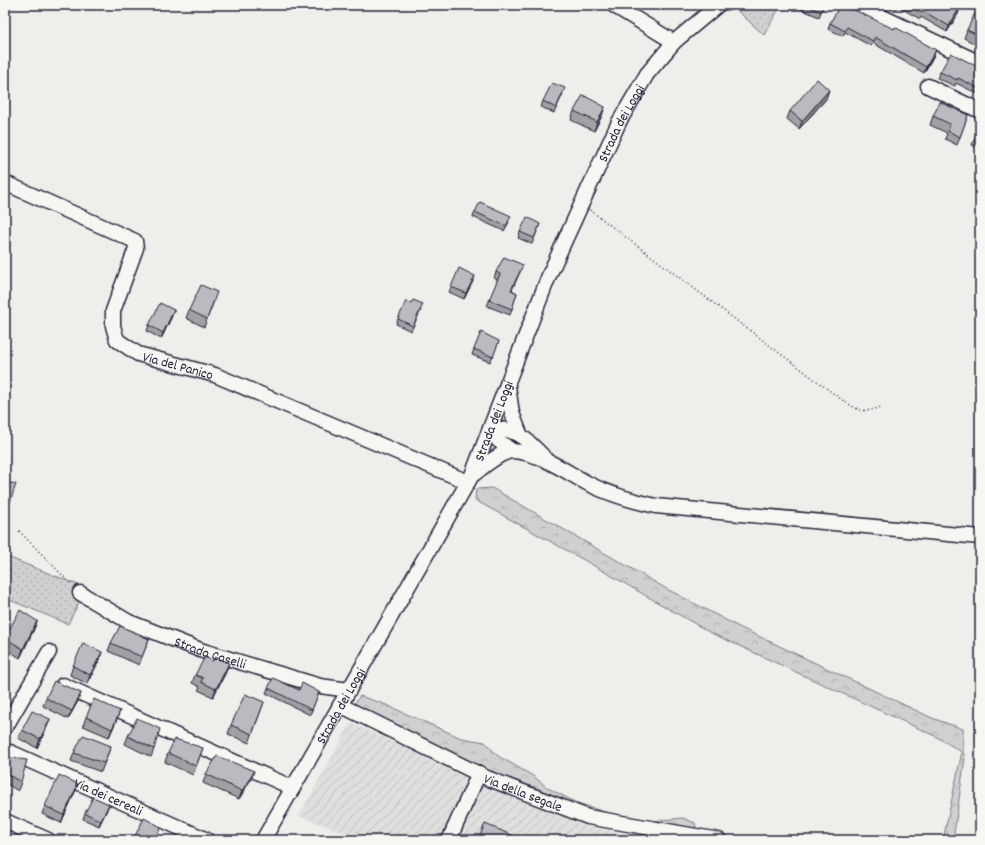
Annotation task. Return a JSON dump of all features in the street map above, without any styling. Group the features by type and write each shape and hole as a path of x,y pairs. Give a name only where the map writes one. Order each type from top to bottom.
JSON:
{"street":[{"path":"613,5 674,42"},
{"name":"Strada dei Loggi","path":"263,840 470,478 508,386 550,273 619,122 647,74 674,42 718,5"},
{"path":"857,5 980,63"},
{"path":"928,86 980,111"},
{"name":"Via del Panico","path":"5,182 135,241 136,248 113,311 112,326 117,340 138,354 215,375 470,478"},
{"path":"508,386 512,413 520,434"},
{"path":"547,460 520,434 506,428 491,429 499,441 512,451 547,460 590,484 622,498 656,506 978,537"},
{"path":"470,478 493,459 512,451"},
{"name":"Strada Caselli","path":"80,593 129,622 203,651 320,686 349,690"},
{"path":"5,728 49,652"},
{"path":"55,682 295,784"},
{"name":"Via della segale","path":"340,705 479,773 588,817 719,840"},
{"path":"162,719 295,784"},
{"name":"Via dei cereali","path":"10,752 207,840"},
{"path":"449,840 479,773"},
{"path":"5,821 48,840"}],"path":[{"path":"581,207 593,211 842,400 861,411 869,411 883,406"},
{"path":"19,531 80,593"}],"shaded area":[{"path":"351,723 582,825 654,840 365,840 299,816"}],"green space":[{"path":"731,5 781,5 764,35"},
{"path":"492,488 665,588 741,628 932,718 963,729 963,752 965,758 953,840 943,840 962,752 935,736 709,632 584,560 475,500 476,489"},
{"path":"5,556 86,588 68,624 5,598"},
{"path":"360,696 384,704 461,738 485,742 498,756 533,776 548,788 575,802 617,816 651,821 683,818 695,823 697,833 695,840 681,840 651,836 579,819 352,707"}],"building":[{"path":"806,5 824,5 821,12"},
{"path":"840,5 844,5 894,29 895,27 936,50 926,67 875,37 873,41 847,27 845,31 830,23"},
{"path":"908,5 956,5 960,7 949,26 923,11 922,13"},
{"path":"980,5 980,36 967,30"},
{"path":"951,53 980,68 980,89 958,78 957,80 940,72"},
{"path":"817,79 829,90 802,121 790,111"},
{"path":"552,83 565,88 556,108 543,101"},
{"path":"583,95 605,107 597,122 574,111"},
{"path":"940,102 968,115 960,137 948,131 950,124 933,116"},
{"path":"980,125 980,139 975,137"},
{"path":"480,202 511,216 506,226 475,212"},
{"path":"527,217 540,224 534,238 520,232"},
{"path":"504,257 523,265 511,290 517,293 512,309 489,300 500,274 496,272"},
{"path":"459,268 475,276 466,293 451,287"},
{"path":"201,285 217,292 207,319 189,310"},
{"path":"413,300 423,304 413,326 398,319 406,301 411,303"},
{"path":"160,303 174,310 163,333 149,325"},
{"path":"481,332 499,341 493,357 474,349"},
{"path":"5,482 16,484 8,508 5,507"},
{"path":"20,610 37,621 23,649 5,638"},
{"path":"120,626 149,639 142,657 111,643"},
{"path":"83,643 102,652 90,675 73,666"},
{"path":"205,657 213,661 215,657 229,663 216,689 201,682 203,678 195,675"},
{"path":"273,678 299,690 302,683 319,692 312,710 268,688"},
{"path":"54,681 81,693 72,711 46,698"},
{"path":"245,694 264,702 252,734 231,725"},
{"path":"94,699 120,711 112,729 86,717"},
{"path":"32,711 50,719 40,739 22,730"},
{"path":"137,718 160,729 154,749 128,736"},
{"path":"83,735 111,746 104,763 74,753"},
{"path":"175,739 203,748 196,766 168,753"},
{"path":"217,756 254,771 242,791 206,774"},
{"path":"5,757 27,760 21,782 5,773"},
{"path":"59,775 78,784 64,815 45,806"},
{"path":"93,797 109,804 101,821 85,813"},
{"path":"144,818 161,827 155,840 133,840"},
{"path":"485,824 524,840 478,840"}]}
